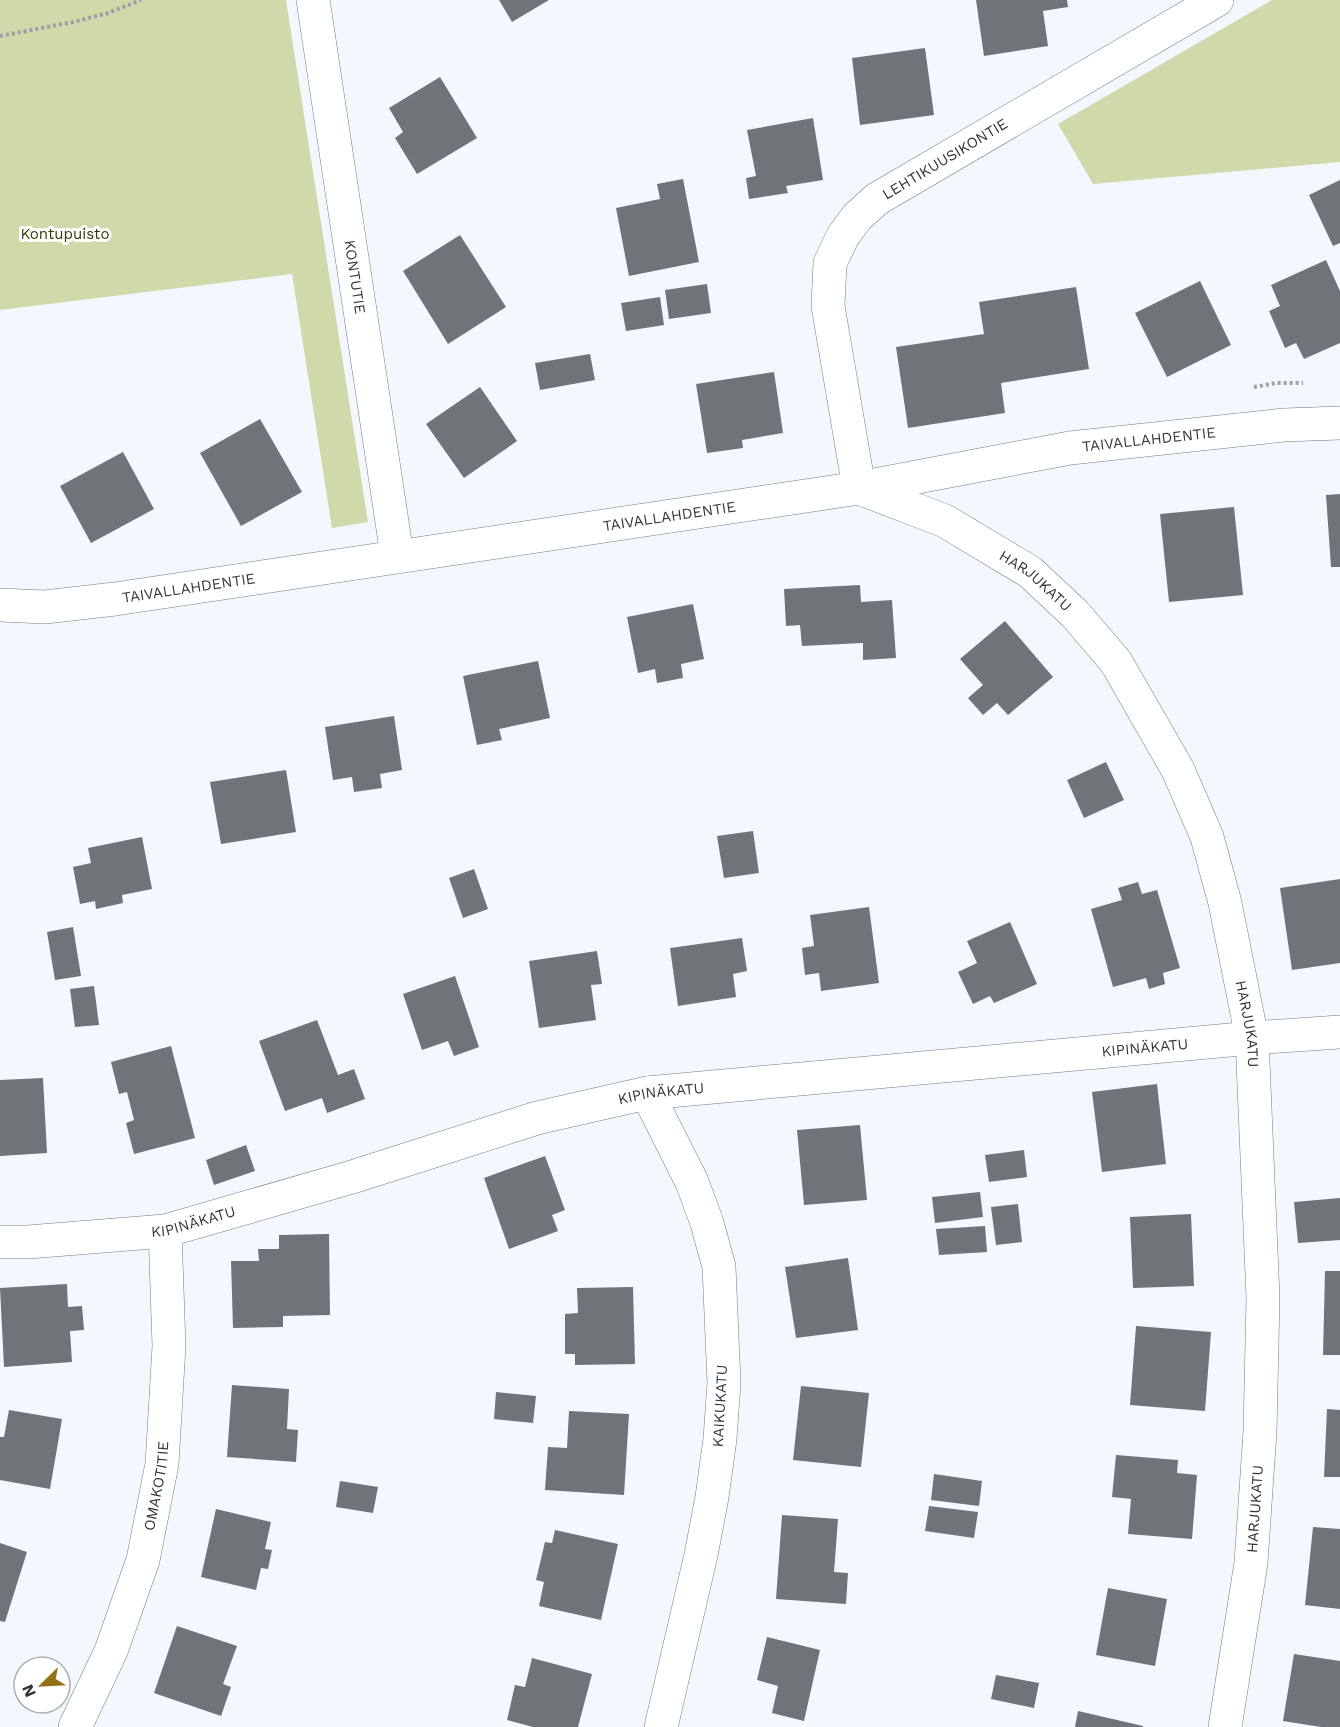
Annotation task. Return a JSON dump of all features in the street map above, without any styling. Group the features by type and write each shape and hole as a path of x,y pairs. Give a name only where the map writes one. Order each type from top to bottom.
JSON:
{"street":[{"name":"KONTUTIE","path":"313,0 397,555"},
{"name":"LEHTIKUUSIKONTIE","path":"859,488 828,306 830,263 843,236 857,217 877,199 899,185 1217,0"},
{"name":"TAIVALLAHDENTIE","path":"0,605 45,607 115,599 397,555 859,488 1070,448 1284,425 1340,423"},
{"name":"HARJUKATU","path":"859,488 945,521 1030,572 1075,614 1116,662 1178,770 1207,837 1225,903 1252,1038 1263,1298 1260,1431 1251,1563 1225,1727"},
{"name":"KIPINÄKATU","path":"0,1242 28,1242 165,1231 352,1178 537,1118 647,1093 1340,1032"},
{"name":"KAIKUKATU","path":"647,1093 692,1182 707,1223 719,1267 724,1383 720,1439 712,1497 699,1566 661,1727"},
{"name":"OMAKOTITIE","path":"75,1727 111,1651 143,1560 162,1464 169,1346 165,1231"}],"path":[{"path":"0,36 73,22 108,13 141,0"}],"green space":[{"name":"Kontupuisto","path":"0,0 286,0 368,522 332,528 292,274 0,310"},
{"path":"1272,0 1340,0 1340,162 1093,184 1058,124"}],"building":[{"path":"499,0 549,0 512,22"},
{"path":"976,0 1067,0 1068,7 1043,11 1048,46 984,56"},
{"path":"925,48 934,115 860,125 852,58"},
{"path":"440,77 477,138 417,174 395,138 403,132 389,108"},
{"path":"813,118 823,180 786,186 788,193 749,199 746,178 756,176 747,130"},
{"path":"683,179 699,262 629,276 616,208 660,199 657,184"},
{"path":"1340,180 1340,243 1333,246 1309,195"},
{"path":"460,235 506,307 448,344 403,271"},
{"path":"1326,260 1340,291 1340,343 1304,359 1296,343 1285,348 1269,311 1280,306 1271,285"},
{"path":"1200,281 1231,345 1167,377 1135,313"},
{"path":"707,284 711,313 669,319 665,290"},
{"path":"1076,287 1089,369 1001,383 1005,413 908,428 896,347 984,334 979,302"},
{"path":"660,297 664,325 626,331 621,303"},
{"path":"590,354 595,380 540,390 535,363"},
{"path":"774,372 783,433 742,440 743,448 707,453 696,384"},
{"path":"480,387 517,441 464,478 426,424"},
{"path":"260,419 302,492 241,526 200,453"},
{"path":"123,452 154,509 91,543 60,486"},
{"path":"1340,494 1340,567 1331,567 1326,495"},
{"path":"1234,507 1243,595 1169,602 1160,514"},
{"path":"860,585 861,602 892,600 896,658 863,660 863,643 802,646 800,625 786,626 784,589"},
{"path":"693,604 704,659 681,664 683,678 657,683 655,669 638,673 627,617"},
{"path":"1005,621 1053,677 1008,715 997,703 983,715 968,698 983,685 960,659"},
{"path":"538,661 550,718 499,729 502,740 477,745 463,676"},
{"path":"394,716 402,770 380,774 382,788 354,792 352,777 333,780 325,727"},
{"path":"1106,762 1124,800 1084,818 1067,780"},
{"path":"286,770 296,832 221,844 210,782"},
{"path":"753,831 759,873 724,878 717,836"},
{"path":"142,837 152,889 122,895 123,903 96,909 95,901 80,904 73,867 91,863 88,848"},
{"path":"474,869 488,909 463,918 449,878"},
{"path":"1340,879 1340,963 1292,970 1280,888"},
{"path":"1138,882 1142,894 1157,890 1180,968 1163,973 1165,984 1149,989 1146,978 1113,987 1091,909 1122,900 1118,888"},
{"path":"869,907 879,983 821,991 819,973 805,975 802,948 814,946 810,915"},
{"path":"1010,922 1037,984 994,1003 990,996 973,1004 958,972 977,963 967,941"},
{"path":"73,927 81,976 55,980 47,932"},
{"path":"742,938 747,971 733,974 736,997 678,1006 670,948"},
{"path":"597,951 602,984 591,985 596,1020 539,1028 529,961"},
{"path":"455,976 479,1047 454,1056 448,1041 422,1050 403,994"},
{"path":"94,986 99,1025 75,1027 70,989"},
{"path":"317,1020 338,1075 354,1069 365,1099 327,1113 322,1098 285,1111 259,1041"},
{"path":"171,1046 195,1138 134,1154 126,1123 134,1120 127,1092 119,1094 111,1062"},
{"path":"43,1078 47,1153 0,1156 0,1080"},
{"path":"1157,1084 1166,1164 1102,1172 1092,1092"},
{"path":"860,1125 867,1200 804,1205 797,1130"},
{"path":"246,1145 255,1171 214,1185 206,1160"},
{"path":"1024,1150 1027,1177 989,1182 985,1155"},
{"path":"545,1156 565,1210 552,1215 558,1231 509,1249 484,1178"},
{"path":"980,1192 983,1217 935,1223 932,1197"},
{"path":"1340,1198 1340,1240 1298,1243 1294,1202"},
{"path":"1018,1204 1022,1242 996,1245 991,1207"},
{"path":"1191,1214 1194,1286 1133,1288 1130,1217"},
{"path":"985,1226 987,1252 939,1255 936,1229"},
{"path":"329,1234 330,1315 283,1316 283,1327 233,1328 231,1261 259,1261 258,1249 279,1249 279,1235"},
{"path":"848,1258 858,1330 796,1338 785,1267"},
{"path":"1325,1271 1340,1271 1340,1355 1323,1355"},
{"path":"67,1284 68,1307 82,1306 84,1330 70,1331 72,1362 4,1367 0,1288"},
{"path":"633,1287 635,1364 575,1365 575,1354 565,1354 565,1314 578,1313 577,1288"},
{"path":"1136,1326 1211,1332 1205,1411 1130,1405"},
{"path":"232,1385 289,1389 287,1429 298,1430 296,1462 227,1457"},
{"path":"801,1386 869,1393 861,1467 793,1460"},
{"path":"496,1392 536,1396 533,1423 494,1419"},
{"path":"1327,1409 1340,1410 1340,1477 1324,1477"},
{"path":"9,1410 62,1419 50,1489 0,1480 0,1437 4,1437"},
{"path":"569,1411 629,1414 624,1495 545,1490 548,1447 567,1448"},
{"path":"1116,1455 1178,1460 1177,1473 1197,1475 1192,1539 1128,1534 1131,1499 1112,1497"},
{"path":"934,1474 982,1481 979,1506 931,1500"},
{"path":"340,1481 378,1487 373,1513 336,1507"},
{"path":"929,1506 978,1512 974,1538 925,1531"},
{"path":"216,1509 271,1522 265,1549 272,1550 268,1569 261,1568 256,1590 201,1577"},
{"path":"782,1515 838,1519 834,1572 848,1573 846,1604 776,1599"},
{"path":"1313,1527 1340,1529 1340,1609 1305,1605"},
{"path":"555,1530 618,1544 601,1620 539,1606 544,1582 536,1580 545,1542 552,1543"},
{"path":"0,1543 27,1552 5,1622 0,1621"},
{"path":"1108,1588 1167,1599 1155,1666 1096,1655"},
{"path":"177,1626 237,1646 223,1684 231,1687 221,1716 154,1693"},
{"path":"767,1637 820,1650 804,1721 772,1713 778,1686 757,1680"},
{"path":"1294,1654 1340,1661 1340,1727 1321,1727 1283,1721"},
{"path":"532,1658 592,1674 578,1727 533,1727 507,1720 515,1685 525,1687"},
{"path":"996,1675 1039,1683 1034,1708 991,1699"},
{"path":"1078,1711 1143,1726 1143,1727 1075,1727"}]}
